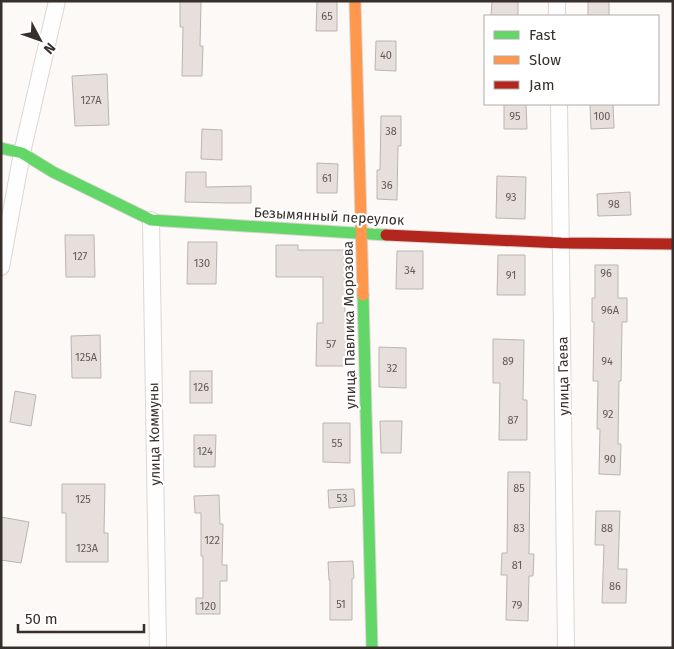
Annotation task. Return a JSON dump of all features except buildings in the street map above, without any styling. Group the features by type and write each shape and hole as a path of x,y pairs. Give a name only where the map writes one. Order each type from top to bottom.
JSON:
{"street":[{"path":"1,267 22,153 57,1"},
{"name":"улица Павлика Морозова","path":"355,1 372,648"},
{"path":"557,1 557,15"},
{"name":"улица Гаева","path":"559,105 566,648"},
{"name":"Безымянный переулок","path":"1,148 22,153 53,172 151,220 362,234 561,243 673,244"},
{"name":"улица Коммуны","path":"151,220 158,648"}],"traffic: fast":[{"path":"1,148 22,153 53,172 151,220 386,235"},
{"path":"363,295 372,648"}],"traffic: slow":[{"path":"355,1 363,295"}],"traffic: jam":[{"path":"386,235 561,243 673,244"}]}
